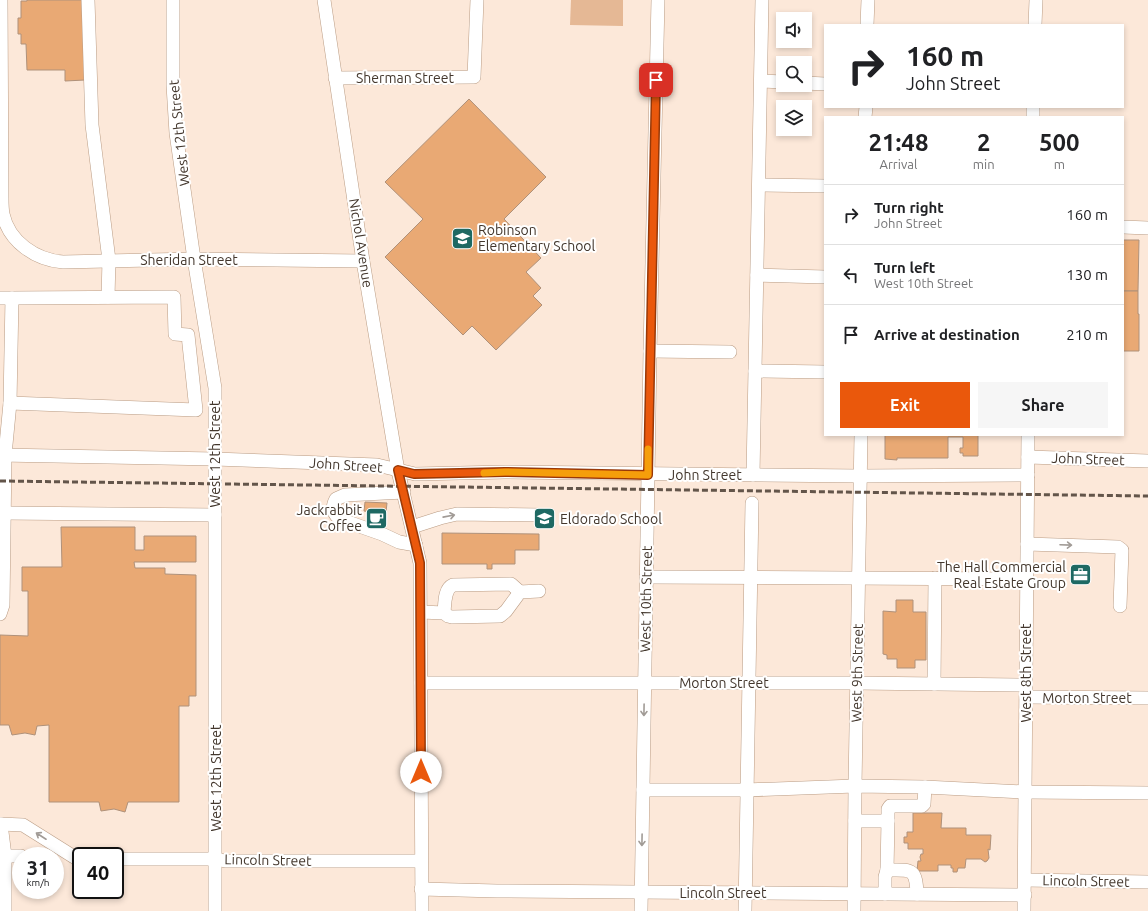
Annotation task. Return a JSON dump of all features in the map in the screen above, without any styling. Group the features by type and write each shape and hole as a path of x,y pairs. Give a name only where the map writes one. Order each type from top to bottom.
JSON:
{"street":[{"name":"Sheridan Street","path":"2,0 1,105 3,214 10,231 20,243 32,253 46,259 57,261 194,259 363,261"},
{"path":"88,0 92,125 109,260 108,296"},
{"name":"West 12th Street","path":"173,0 173,85 176,133 194,259 215,388 215,911"},
{"name":"Nichol Avenue","path":"324,0 363,261 398,470 420,563 422,911"},
{"name":"Sherman Street","path":"335,78 474,78 477,0"},
{"name":"West 10th Street","path":"641,911 650,351 658,0"},
{"path":"753,475 762,81 762,0"},
{"path":"867,24 868,0"},
{"path":"1035,24 1036,0"},
{"path":"762,81 776,82"},
{"path":"812,83 824,84"},
{"path":"759,185 824,186"},
{"path":"1124,227 1148,228"},
{"path":"757,275 824,277"},
{"path":"0,614 4,605 4,420 10,403 6,298 108,296 174,297 175,334 188,335 196,410 10,403"},
{"path":"650,351 730,352"},
{"path":"755,371 824,372"},
{"name":"West 9th Street","path":"854,911 861,436"},
{"name":"West 8th Street","path":"1024,911 1028,436"},
{"name":"John Street","path":"3,455 215,458 377,465 414,474 505,472 648,475 1028,475"},
{"name":"John Street","path":"1028,457 1148,461"},
{"path":"403,488 345,495 336,499 333,508 334,513 336,517 342,520 382,534 399,542 416,545"},
{"path":"745,911 752,503"},
{"path":"4,513 215,515"},
{"path":"412,527 457,514 540,515"},
{"path":"1027,544 1118,547 1122,550 1120,606"},
{"path":"646,577 1027,579"},
{"path":"934,684 935,578"},
{"path":"444,613 447,590 449,586 453,584 511,584 520,592 539,591"},
{"path":"421,612 444,613 452,617 500,616 506,611 520,592"},
{"name":"Morton Street","path":"421,682 934,684 1148,698"},
{"path":"643,790 747,790 855,786 925,787 1025,792 1148,793"},
{"path":"884,894 887,870 888,809 890,806 922,806 924,804 925,787"},
{"path":"855,821 888,821"},
{"path":"5,911 5,856 1,824 23,825 72,855"},
{"path":"5,856 12,856"},
{"name":"Lincoln Street","path":"124,859 216,859 225,861 421,861"},
{"path":"887,870 907,870 912,872 917,879 917,894"},
{"name":"Lincoln Street","path":"1025,880 1148,882"},
{"name":"Lincoln Street","path":"421,889 497,891 1024,895"}],"shaded area":[{"path":"571,0 623,0 623,26 570,25"}],"building":[{"path":"84,0 85,80 65,81 65,70 27,70 26,44 21,44 21,34 18,34 18,18 21,18 21,1"},
{"name":"Robinson Elementary School","path":"469,99 546,177 504,219 541,258 526,272 541,288 533,296 542,305 496,350 472,326 463,335 385,257 423,219 385,182"},
{"path":"1124,240 1139,240 1138,291 1124,291"},
{"path":"1124,291 1138,291 1139,351 1124,351"},
{"path":"885,436 978,436 978,456 963,456 963,453 960,453 960,448 963,448 963,437 948,437 948,458 885,459"},
{"name":"Jackrabbit Coffee","path":"365,502 387,503 386,512 383,512 382,524 371,524 371,512 364,511"},
{"path":"61,527 135,527 135,550 144,550 144,536 196,536 196,562 134,562 135,568 165,568 165,574 196,575 196,696 189,696 189,706 179,706 179,802 128,802 125,812 114,809 101,811 99,802 49,802 49,725 37,726 35,735 25,733 12,735 9,725 0,725 0,635 28,636 28,591 22,591 22,567 62,567"},
{"path":"442,533 539,534 539,550 515,550 515,564 492,564 492,569 487,569 487,564 442,564"},
{"path":"896,600 913,600 913,612 926,612 926,660 915,660 915,668 897,668 897,659 887,659 887,655 883,654 883,611 896,612"},
{"path":"913,813 942,813 941,828 966,828 966,835 991,835 990,850 988,849 989,858 985,862 981,859 966,859 965,868 958,868 957,872 953,872 951,865 938,865 938,871 917,871 918,861 921,861 920,857 921,854 923,854 923,849 908,849 908,843 904,843 904,837 907,837 907,832 913,832"}],"railway":[{"path":"0,481 1148,496"}],"slow traffic":[{"path":"484,473 505,472 648,475 648,449"}],"place":[{"name":"Robinson Elementary School","path":"463,238"},
{"name":"Jackrabbit Coffee","path":"377,518"},
{"name":"Eldorado School","path":"544,519"},
{"name":"The Hall Commercial Real Estate Group","path":"1081,575"}],"route":[{"path":"421,772 420,563 398,470 414,474 505,472 648,475 652,208 656,80"}]}
